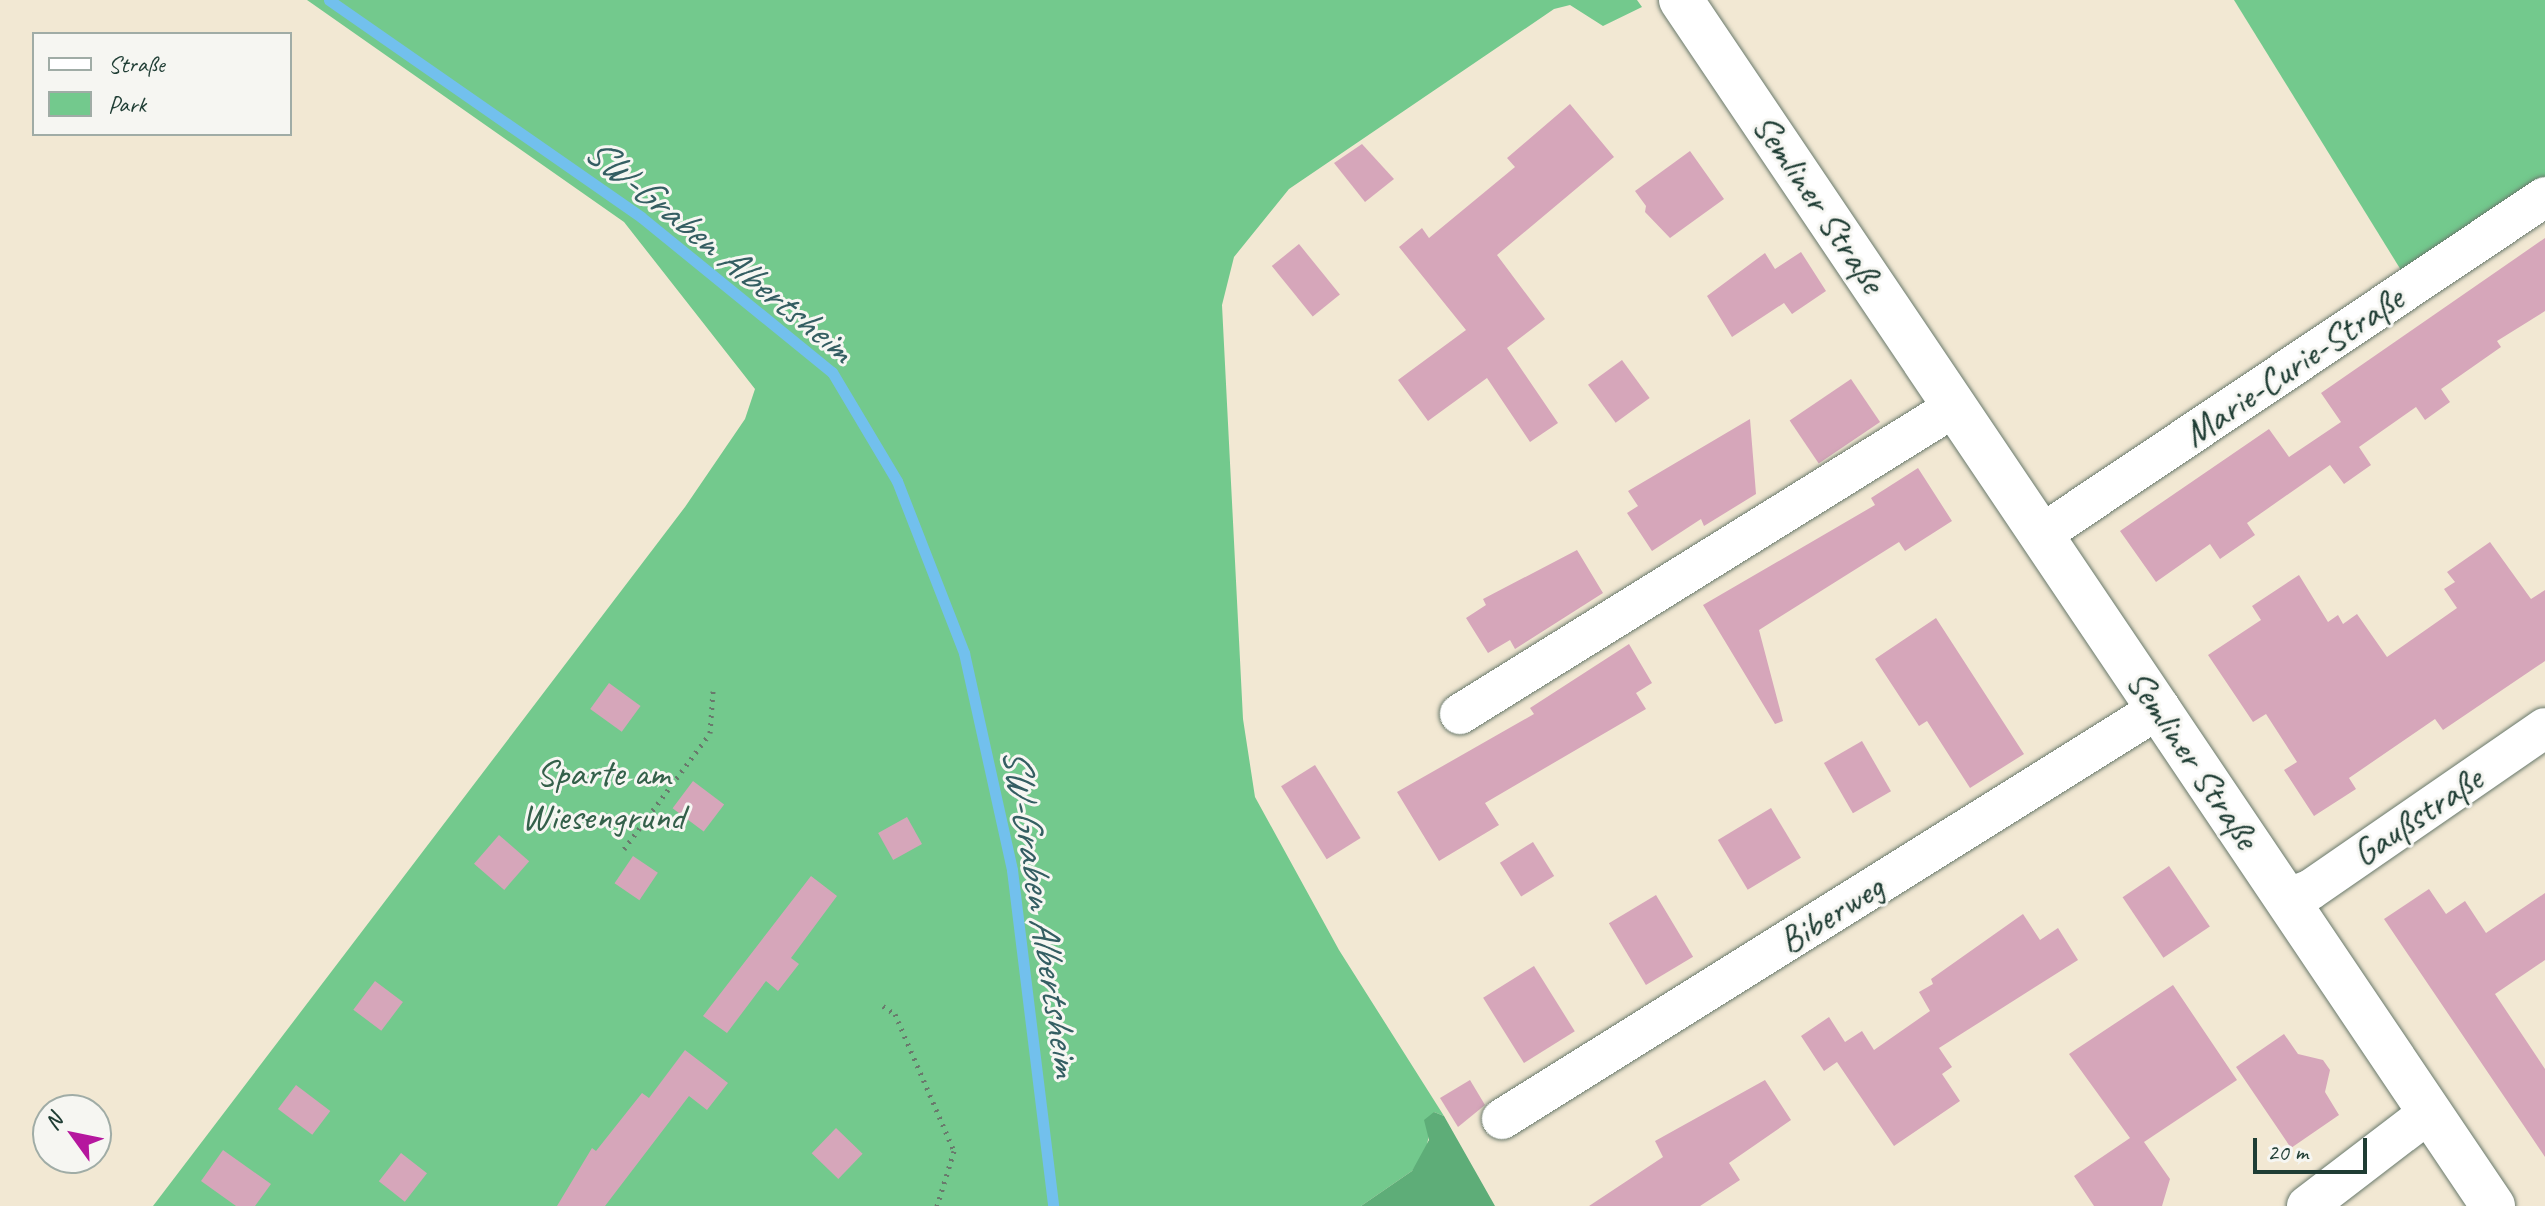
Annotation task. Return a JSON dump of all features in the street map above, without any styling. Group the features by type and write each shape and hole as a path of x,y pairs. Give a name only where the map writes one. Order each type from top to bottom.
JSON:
{"street":[{"name":"Semliner Straße","path":"1681,0 2493,1206"},
{"name":"Marie-Curie-Straße","path":"2042,534 2545,197"},
{"path":"1460,714 1956,406"},
{"name":"Biberweg","path":"1502,1119 2160,708"},
{"name":"Gaußstraße","path":"2286,899 2310,890 2545,728"},
{"path":"2307,1206 2430,1112"}],"path":[{"path":"624,849 710,733 713,691"},
{"path":"883,1006 895,1014 954,1151 937,1206"}],"green space":[{"name":"Sparte am Wiesengrund","path":"307,0 1637,0 1642,7 1603,26 1570,5 1554,9 1289,189 1234,257 1222,305 1243,719 1255,797 1339,950 1444,1116 1434,1112 1425,1154 1412,1171 1361,1206 153,1206 685,507 745,419 755,389 624,222"},
{"path":"2234,0 2545,0 2545,179 2404,275"},
{"path":"1434,1112 1444,1116 1495,1206 1361,1206 1412,1171 1429,1140 1424,1120"}],"building":[{"path":"1570,104 1614,157 1497,255 1545,319 1507,348 1558,423 1530,442 1487,378 1428,421 1398,380 1466,330 1399,247 1422,228 1429,238 1515,167 1507,158"},
{"path":"1362,144 1394,179 1365,202 1334,163"},
{"path":"1690,151 1724,199 1670,238 1645,212 1646,206 1635,191"},
{"path":"2545,238 2545,311 2497,341 2501,347 2441,389 2450,402 2425,420 2416,407 2359,447 2371,465 2344,484 2330,465 2247,523 2255,535 2220,559 2210,544 2156,582 2120,531 2269,429 2289,457 2341,422 2321,393"},
{"path":"1299,244 1340,295 1313,317 1272,266"},
{"path":"1801,252 1826,291 1792,314 1784,303 1732,337 1707,296 1765,253 1775,269"},
{"path":"1622,360 1650,398 1616,423 1588,385"},
{"path":"1851,379 1880,422 1819,463 1790,420"},
{"path":"1750,419 1756,494 1704,526 1701,519 1652,551 1627,513 1638,506 1628,491"},
{"path":"1918,468 1952,521 1905,551 1899,542 1759,630 1783,721 1775,724 1703,605 1875,505 1871,498"},
{"path":"2490,542 2531,599 2545,590 2545,661 2443,730 2435,719 2349,778 2356,789 2314,816 2284,770 2297,762 2266,714 2253,722 2208,655 2261,620 2252,606 2299,575 2328,622 2338,615 2343,624 2357,614 2387,657 2457,608 2444,589 2455,582 2447,572"},
{"path":"1577,550 1603,593 1515,649 1510,640 1488,653 1466,618 1486,605 1483,599"},
{"path":"1936,618 2024,754 1970,788 1927,721 1919,726 1875,659"},
{"path":"1629,644 1652,683 1636,693 1646,709 1485,803 1499,825 1439,861 1397,792 1534,714 1530,708"},
{"path":"609,683 641,706 622,732 590,709"},
{"path":"1862,741 1891,791 1853,813 1824,763"},
{"path":"1315,765 1361,838 1327,859 1281,786"},
{"path":"693,781 724,804 704,832 673,808"},
{"path":"1771,808 1801,858 1748,890 1718,840"},
{"path":"907,817 922,844 893,860 878,833"},
{"path":"499,835 529,861 504,890 474,864"},
{"path":"1533,842 1554,876 1521,897 1500,863"},
{"path":"633,856 658,873 639,900 615,883"},
{"path":"2169,866 2210,927 2163,958 2123,897"},
{"path":"811,876 837,896 791,958 799,964 778,991 766,981 727,1033 703,1016"},
{"path":"2429,889 2446,914 2465,901 2486,933 2545,893 2545,960 2495,994 2545,1069 2545,1157 2384,919"},
{"path":"1656,895 1693,957 1646,985 1609,923"},
{"path":"2023,914 2040,940 2058,928 2078,960 1939,1048 1952,1067 1942,1074 1960,1101 1894,1146 1837,1062 1824,1071 1801,1036 1829,1017 1845,1042 1862,1031 1874,1050 1930,1011 1919,992 1933,984 1931,979"},
{"path":"1534,966 1575,1031 1524,1063 1483,998"},
{"path":"375,981 403,1002 381,1031 353,1010"},
{"path":"2173,985 2237,1080 2144,1142 2170,1179 2162,1206 2094,1206 2074,1176 2130,1138 2069,1054"},
{"path":"2284,1034 2298,1054 2323,1060 2330,1070 2325,1092 2339,1115 2291,1148 2236,1067"},
{"path":"685,1050 728,1083 707,1110 689,1096 605,1206 557,1206 592,1148 596,1151 642,1093 649,1098"},
{"path":"1470,1080 1485,1105 1458,1127 1440,1098"},
{"path":"1765,1080 1791,1120 1729,1163 1740,1180 1700,1206 1589,1206 1663,1157 1655,1141"},
{"path":"296,1085 330,1111 312,1135 278,1109"},
{"path":"836,1128 863,1154 838,1179 812,1153"},
{"path":"223,1150 271,1184 255,1206 236,1206 201,1181"},
{"path":"401,1153 427,1173 405,1202 379,1181"}],"waterway":[{"name":"SW-Graben Albertsheim","path":"329,0 641,217 832,372 897,481 964,653 1012,870 1053,1206"}]}
